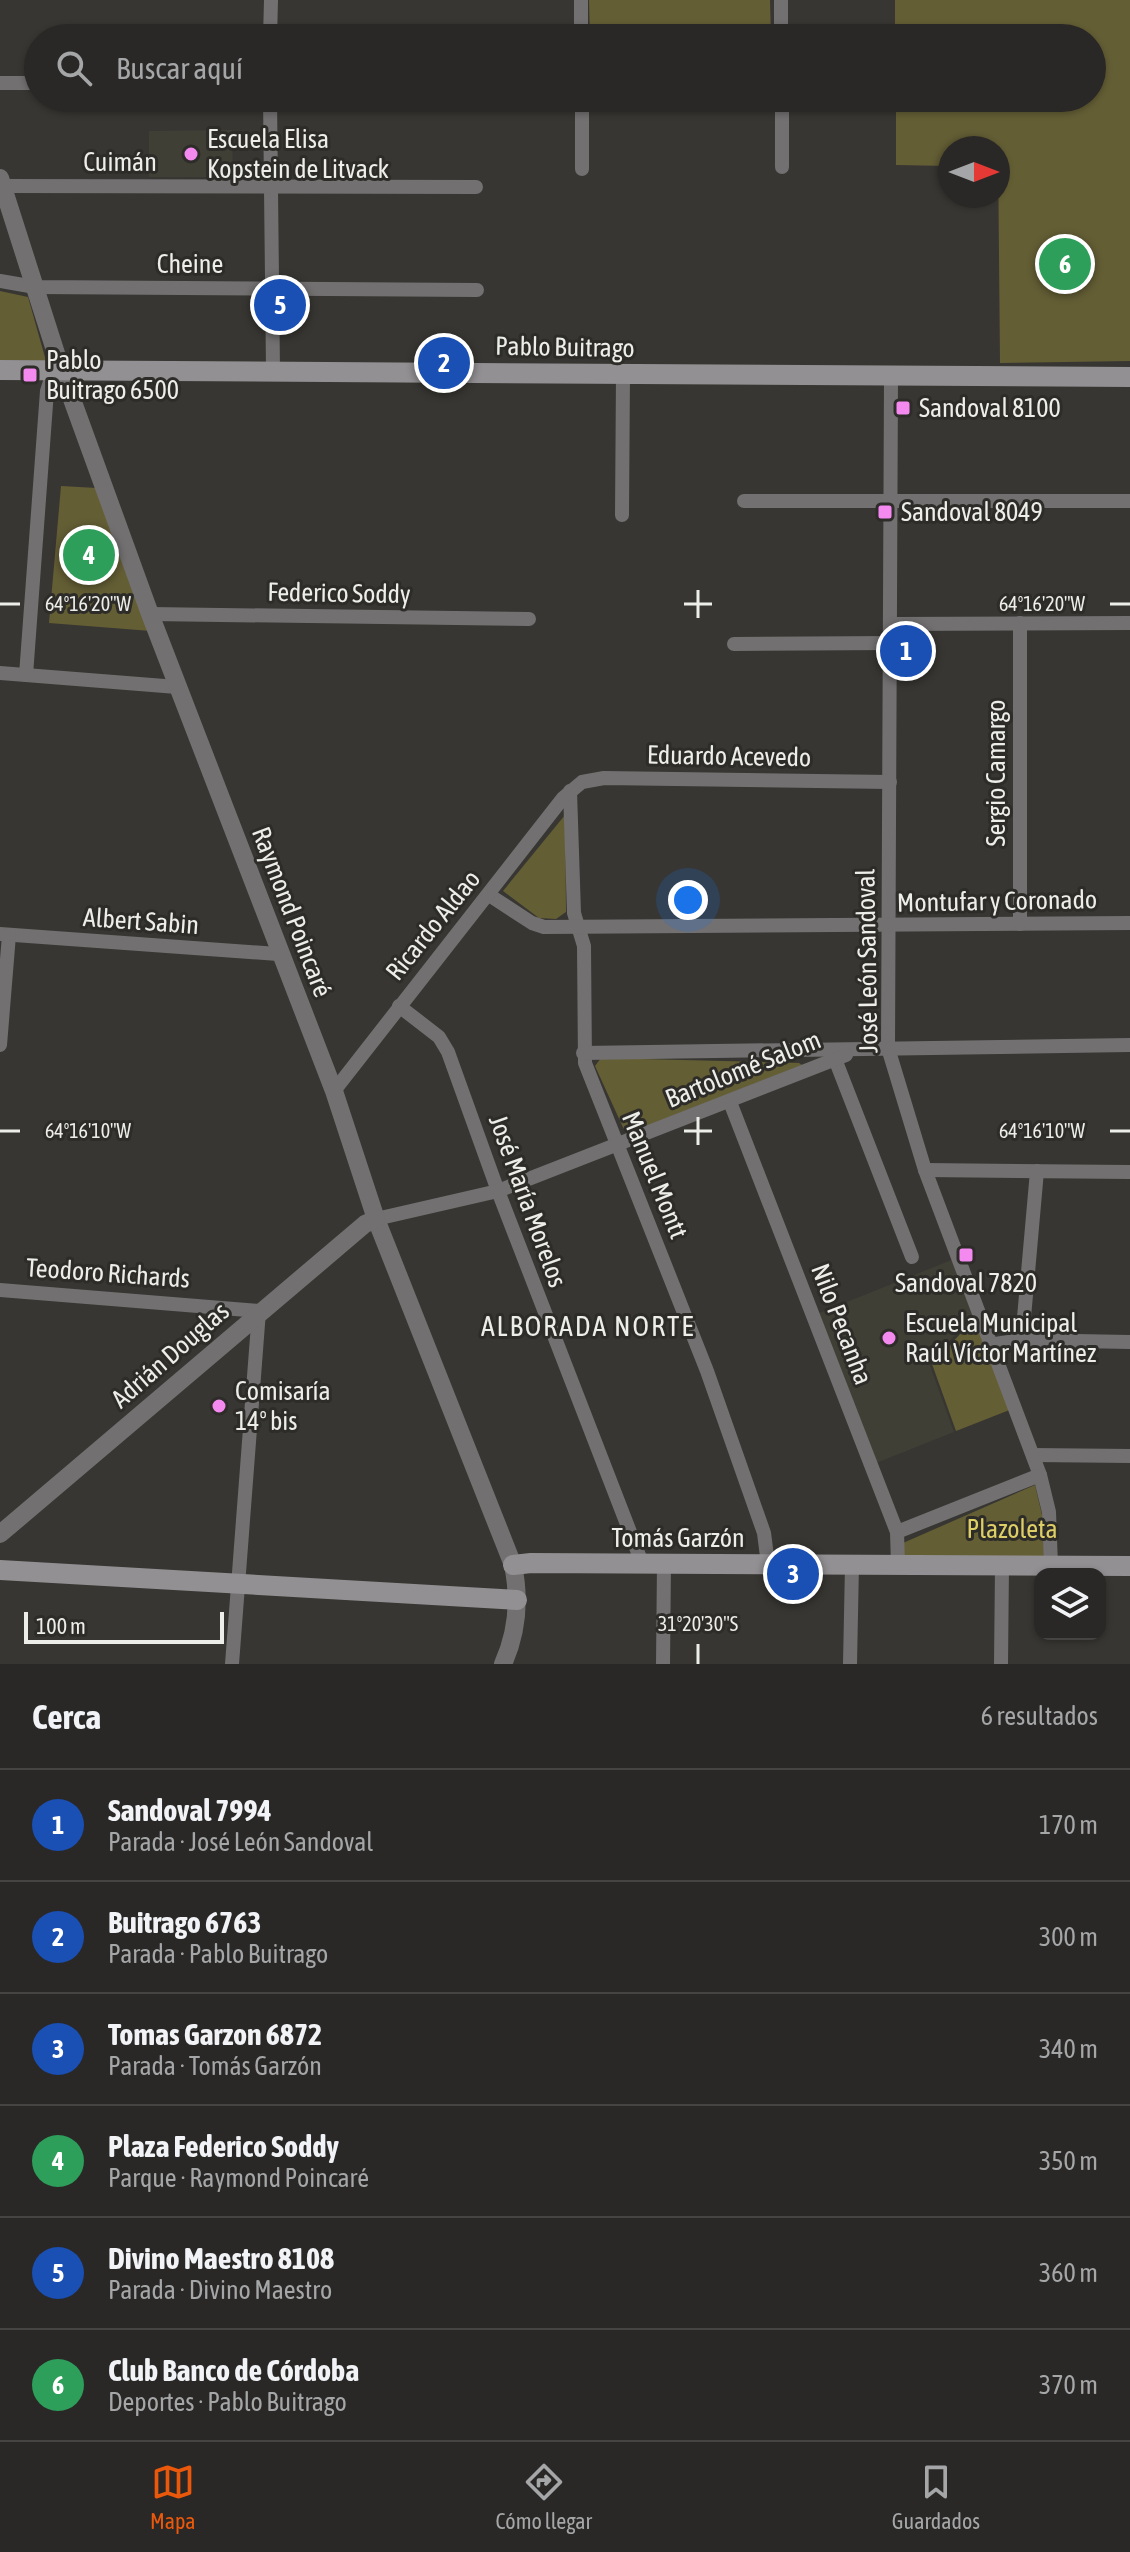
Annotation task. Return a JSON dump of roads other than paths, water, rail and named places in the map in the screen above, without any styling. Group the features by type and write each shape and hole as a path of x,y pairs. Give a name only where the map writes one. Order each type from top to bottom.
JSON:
{"main road":[{"name":"Pablo Buitrago","path":"0,370 273,370 891,378 1130,377"},
{"name":"Tomás Garzón","path":"513,1565 1130,1566"},
{"path":"0,1570 517,1600"}],"street":[{"path":"270,24 271,0"},
{"path":"581,0 581,24"},
{"path":"781,0 781,24"},
{"path":"0,83 24,83"},
{"path":"270,112 273,370"},
{"path":"582,112 582,169"},
{"path":"782,112 782,167"},
{"name":"Cuimán","path":"1,182 476,187"},
{"name":"Raymond Poincaré","path":"1,182 58,369 278,954 334,1091 376,1219 513,1565 517,1600 514,1632 503,1664"},
{"name":"Cheine","path":"0,281 35,287 477,290"},
{"path":"26,675 47,391 58,369"},
{"path":"622,515 623,374"},
{"name":"José León Sandoval","path":"891,378 893,624 888,1048 925,1170 988,1345 1040,1475 1049,1512 1051,1565"},
{"path":"744,501 1130,501"},
{"name":"Federico Soddy","path":"150,614 529,619"},
{"name":"Sergio Camargo","path":"1020,623 1020,924"},
{"path":"893,624 1130,623"},
{"path":"734,644 892,643"},
{"path":"0,673 177,687"},
{"name":"Eduardo Acevedo","path":"570,791 582,782 604,778 890,782"},
{"name":"Ricardo Aldao","path":"334,1091 570,791"},
{"name":"Manuel Montt","path":"570,791 577,927 584,946 583,1053 707,1371 764,1533 768,1564"},
{"name":"Montufar y Coronado","path":"489,895 532,923 577,927 1130,923"},
{"path":"0,1045 5,934"},
{"name":"Albert Sabin","path":"5,934 278,954"},
{"name":"José María Morelos","path":"399,1006 445,1044 498,1191 642,1563"},
{"name":"Bartolomé Salom","path":"583,1053 1130,1045"},
{"name":"Bartolomé Salom","path":"376,1219 498,1191 854,1051"},
{"path":"835,1059 912,1257"},
{"name":"Nilo Pecanha","path":"730,1102 897,1532 898,1565"},
{"path":"925,1170 1130,1172"},
{"path":"1022,1340 1037,1171"},
{"name":"Adrián Douglas","path":"0,1534 259,1311 365,1224 376,1219"},
{"name":"Teodoro Richards","path":"0,1290 259,1311"},
{"path":"232,1664 259,1311"},
{"path":"988,1345 1022,1340 1130,1342"},
{"path":"1033,1455 1130,1456"},
{"path":"897,1532 1040,1475"},
{"path":"663,1664 664,1563"},
{"path":"850,1664 852,1565"},
{"path":"1001,1664 1002,1566"}],"place":[{"name":"Escuela Elisa Kopstein de Litvack","path":"191,154"},
{"name":"Club Banco de Córdoba","path":"1065,264"},
{"name":"Divino Maestro 8108","path":"280,305"},
{"name":"Buitrago 6763","path":"444,363"},
{"name":"Pablo Buitrago 6500","path":"30,375"},
{"name":"Sandoval 8100","path":"903,408"},
{"name":"Sandoval 8049","path":"885,512"},
{"name":"Plaza Federico Soddy","path":"89,555"},
{"name":"Sandoval 7994","path":"906,651"},
{"name":"Sandoval 7820","path":"966,1255"},
{"name":"Escuela Municipal Raúl Víctor Martínez","path":"889,1338"},
{"name":"Comisaría 14º bis","path":"219,1406"},
{"name":"Tomas Garzon 6872","path":"793,1574"}],"district":[{"name":"ALBORADA NORTE","path":"588,1326"}],"park label":[{"name":"Plazoleta","path":"1012,1529"}]}
